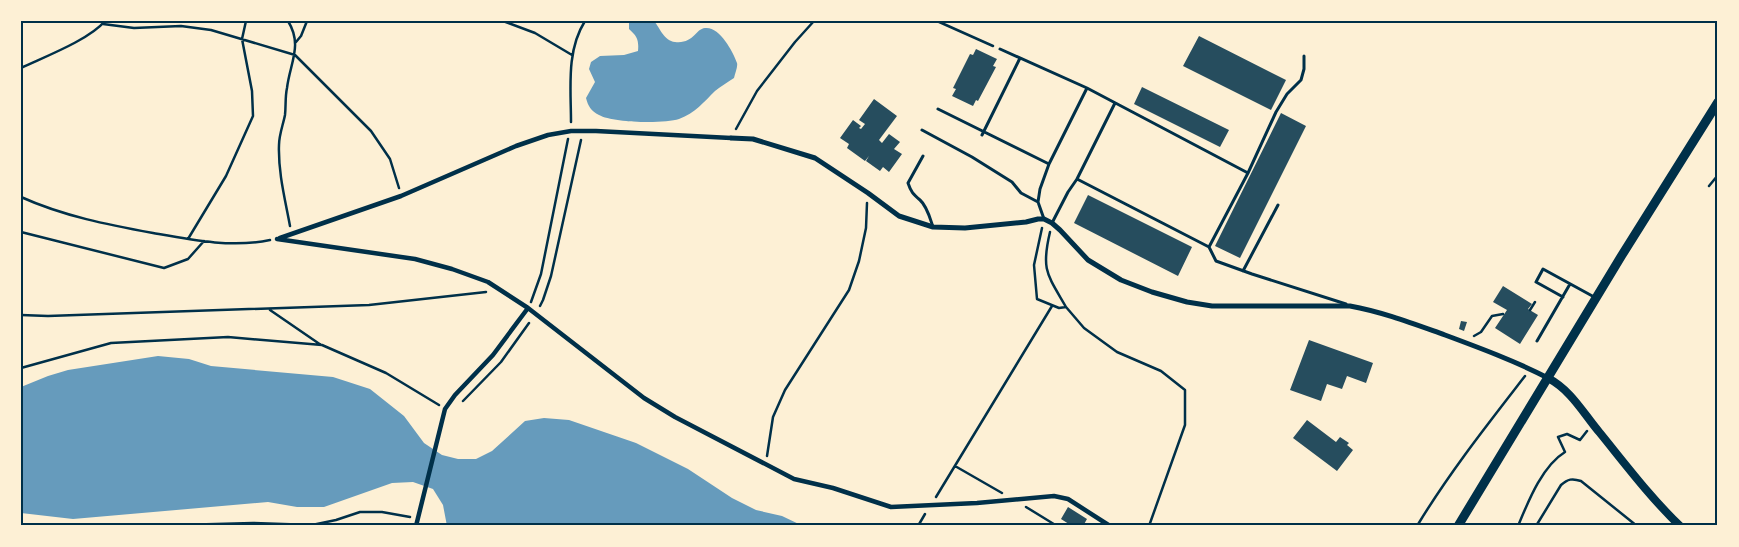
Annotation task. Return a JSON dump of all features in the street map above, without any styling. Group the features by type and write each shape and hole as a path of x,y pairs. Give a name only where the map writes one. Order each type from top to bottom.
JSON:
{"main road":[{"path":"1458,526 1596,298 1718,102"}],"street":[{"path":"277,239 401,196 516,146 548,135 571,133 753,139 815,158 899,216 933,228 965,228 1044,219 1052,223 1088,260 1121,280 1152,292 1187,302 1212,306 1350,306 1386,313 1531,369 1560,384 1572,395 1654,501 1680,526"},
{"path":"277,239 415,259 470,275 501,290 528,308 644,398 794,479 833,488 891,507 930,506 1054,496 1068,499 1110,526"},
{"path":"416,526 444,409 454,395 493,355 528,308"}],"lane":[{"path":"1000,49 1087,88 1248,172"},
{"path":"1209,248 1276,112 1287,94 1301,80 1304,70 1304,56"},
{"path":"983,133 1020,58"},
{"path":"1044,219 1038,202 1040,189 1049,164 1087,88"},
{"path":"1052,223 1077,179 1115,103"},
{"path":"938,109 983,133 1049,164"},
{"path":"922,130 972,157 1012,182 1021,193 1038,202"},
{"path":"923,156 908,183 910,192 920,200 926,210 933,228"},
{"path":"1077,179 1209,248 1216,261 1350,306"},
{"path":"1243,271 1278,205"},
{"path":"1563,297 1536,282 1543,270 1596,298"},
{"path":"1538,341 1570,284"}],"path":[{"path":"188,239 226,176 253,116 252,91 242,39 246,21"},
{"path":"288,21 296,42 295,54 286,88 285,115 279,143 279,166 291,234"},
{"path":"296,42 301,36 307,21"},
{"path":"503,21 535,33 572,55"},
{"path":"528,308 535,296 541,274 571,133 570,72 572,55 581,27 585,21"},
{"path":"731,138 757,91 814,21"},
{"path":"937,21 1000,49"},
{"path":"21,68 84,37 104,22 134,28 180,26 211,30 295,54 371,130 390,159 401,196"},
{"path":"268,309 322,346 386,373 444,409 456,407 478,387 500,362 543,300 551,276 582,136 571,133"},
{"path":"1709,186 1718,175"},
{"path":"766,465 769,437 774,417 785,390 849,290 859,261 866,228 868,193"},
{"path":"21,197 89,220 188,239 233,244 277,239"},
{"path":"1044,219 1038,238 1034,266 1038,299 1059,308 1066,307"},
{"path":"1052,223 1045,255 1047,271 1066,307 1084,328 1117,352 1161,370 1185,390 1185,425 1148,526"},
{"path":"21,232 164,268 188,259 204,241"},
{"path":"21,315 48,316 370,305 501,290"},
{"path":"1530,310 1535,302"},
{"path":"918,526 1052,306"},
{"path":"1481,332 1492,316 1503,314"},
{"path":"21,368 111,343 228,337 322,346"},
{"path":"1417,526 1481,432 1531,369"},
{"path":"1518,526 1533,489 1558,456 1565,452 1558,437 1567,434 1580,440 1593,424"},
{"path":"1536,526 1567,479 1581,481 1637,526"},
{"path":"141,526 253,523 312,526 360,512 382,512 418,518"},
{"path":"21,524 44,526"}],"water":[{"path":"629,21 654,21 665,37 675,42 686,41 702,29 710,28 725,40 735,58 737,68 734,78 715,91 685,117 672,121 639,122 615,120 599,115 590,108 586,98 595,82 589,69 591,62 600,56 624,55 638,51 638,41 629,29"},
{"path":"158,356 189,359 211,366 333,377 370,389 404,416 424,443 442,455 458,459 476,459 492,451 525,421 544,418 569,420 636,443 688,469 732,498 756,510 782,516 803,526 447,526 443,505 433,489 413,482 392,483 324,507 297,507 268,502 73,519 21,513 21,387 68,370"}],"building":[{"path":"1199,36 1286,80 1271,110 1183,66"},
{"path":"976,49 997,59 993,66 996,67 978,101 976,100 973,106 952,96 956,89 953,88 970,54 973,55"},
{"path":"1142,87 1229,130 1220,147 1134,104"},
{"path":"874,99 897,116 879,140 882,143 889,134 900,142 894,149 902,154 889,172 883,167 880,171 866,161 869,156 865,161 847,148 849,144 840,138 853,120 861,126 859,128 861,129 865,124 859,120"},
{"path":"1281,113 1306,126 1240,258 1215,246"},
{"path":"1088,195 1192,247 1178,276 1074,223"},
{"path":"1503,286 1532,304 1528,309 1538,315 1520,344 1495,328 1507,310 1493,302"},
{"path":"1461,321 1467,322 1464,331 1459,329"},
{"path":"1309,340 1373,363 1366,383 1347,376 1342,389 1327,384 1321,401 1290,390"},
{"path":"1307,420 1336,442 1340,437 1349,443 1347,445 1353,450 1337,471 1293,438"},
{"path":"1068,507 1087,519 1083,526 1072,526 1061,519"}]}
